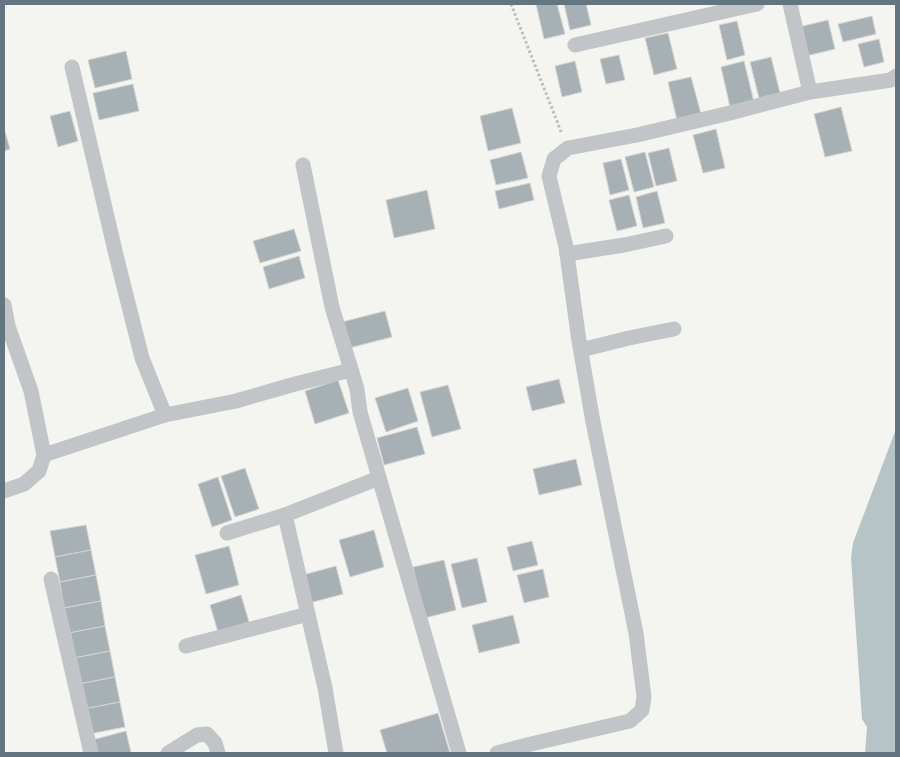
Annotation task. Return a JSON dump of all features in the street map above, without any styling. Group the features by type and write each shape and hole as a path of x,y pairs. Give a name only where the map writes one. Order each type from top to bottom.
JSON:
{"street":[{"path":"574,45 757,4"},
{"path":"790,4 810,92"},
{"path":"72,67 142,358 165,415"},
{"path":"497,753 630,721 642,710 644,697 636,633 593,422 567,254 549,176 554,159 568,148 637,135 810,92 891,80 896,76"},
{"path":"303,165 332,307 356,388 360,412 459,753"},
{"path":"567,254 666,236"},
{"path":"4,305 8,326 31,391 44,455 38,471 24,484 4,491"},
{"path":"581,350 674,329"},
{"path":"44,455 165,415 236,401 351,370"},
{"path":"227,533 285,516 380,478"},
{"path":"285,516 324,688 336,753"},
{"path":"51,579 91,753"},
{"path":"186,646 308,614"},
{"path":"168,753 197,735 207,734 215,743 218,753"}],"path":[{"path":"511,4 568,148"}],"shaded area":[{"path":"896,429 896,753 865,753 867,727 862,719 851,558 853,543"}],"building":[{"path":"536,4 557,4 565,34 544,39"},
{"path":"564,4 586,4 591,25 570,30"},
{"path":"872,16 876,34 843,42 838,24"},
{"path":"828,20 835,49 806,56 799,27"},
{"path":"737,21 745,55 727,60 719,25"},
{"path":"668,33 677,69 654,75 645,38"},
{"path":"879,39 884,62 864,67 858,44"},
{"path":"126,51 132,79 95,88 88,60"},
{"path":"619,55 625,80 606,84 600,59"},
{"path":"771,57 780,93 759,98 750,62"},
{"path":"575,61 582,92 562,97 555,66"},
{"path":"744,61 754,102 730,107 721,67"},
{"path":"691,77 701,114 677,120 668,82"},
{"path":"133,84 139,111 99,120 93,93"},
{"path":"841,107 852,151 825,157 814,114"},
{"path":"512,108 521,143 488,151 480,116"},
{"path":"70,111 78,141 58,147 50,116"},
{"path":"4,128 10,149 4,151"},
{"path":"716,129 725,168 703,173 693,135"},
{"path":"669,148 677,181 656,186 648,153"},
{"path":"521,152 528,178 496,185 490,160"},
{"path":"645,152 654,187 634,192 625,157"},
{"path":"621,159 629,190 610,195 603,163"},
{"path":"530,183 534,200 499,209 495,191"},
{"path":"427,190 435,229 394,238 386,200"},
{"path":"657,191 665,223 643,228 636,197"},
{"path":"629,195 637,226 617,231 609,200"},
{"path":"294,229 301,251 260,263 253,241"},
{"path":"299,256 305,278 269,289 263,267"},
{"path":"385,311 392,337 349,348 342,322"},
{"path":"559,379 565,403 532,411 526,387"},
{"path":"338,380 349,413 315,424 305,391"},
{"path":"448,385 461,429 432,437 420,392"},
{"path":"408,388 418,421 386,432 375,398"},
{"path":"417,427 425,454 384,465 377,438"},
{"path":"576,459 582,485 539,495 533,469"},
{"path":"245,468 259,509 235,517 221,476"},
{"path":"218,477 232,520 212,527 198,484"},
{"path":"86,525 91,550 55,557 50,531"},
{"path":"374,530 384,567 350,577 339,540"},
{"path":"532,541 538,565 513,571 507,547"},
{"path":"229,546 239,585 206,594 195,555"},
{"path":"91,550 96,575 60,582 55,557"},
{"path":"477,558 487,602 462,608 451,564"},
{"path":"444,560 456,610 425,618 413,567"},
{"path":"336,566 343,594 306,604 299,576"},
{"path":"543,569 549,597 524,603 517,575"},
{"path":"96,575 101,601 64,608 60,582"},
{"path":"241,595 249,622 218,632 210,605"},
{"path":"101,601 105,626 69,633 64,608"},
{"path":"513,615 520,643 479,653 472,625"},
{"path":"105,626 110,651 74,658 69,633"},
{"path":"110,651 115,677 79,684 74,658"},
{"path":"115,677 120,702 84,709 79,684"},
{"path":"120,702 125,727 89,734 84,709"},
{"path":"438,713 450,753 387,753 380,730"},
{"path":"126,731 131,753 96,753 92,740"}]}
